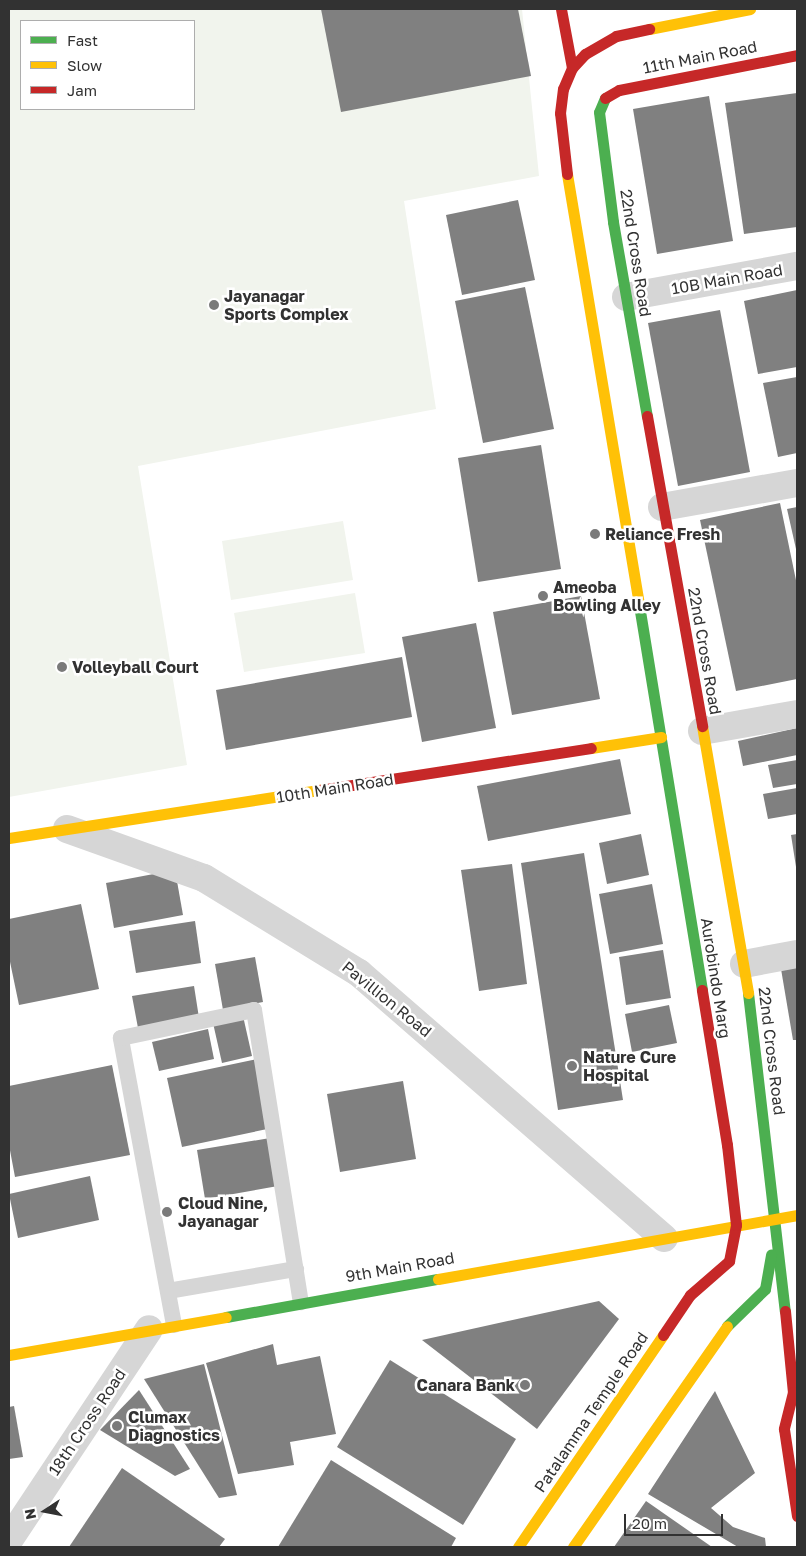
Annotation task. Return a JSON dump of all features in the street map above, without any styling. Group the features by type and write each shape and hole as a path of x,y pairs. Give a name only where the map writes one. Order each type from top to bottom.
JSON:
{"main road":[{"path":"561,9 572,68"},
{"path":"661,737 565,162 560,113 563,89 572,68 585,54 616,36 750,9"},
{"name":"11th Main Road","path":"610,94 630,86 797,55"},
{"name":"22nd Cross Road","path":"610,94 599,112 599,125 662,507 744,964 777,1219"},
{"name":"10th Main Road","path":"9,838 661,737"},
{"name":"Aurobindo Marg","path":"661,737 727,1145 736,1225 729,1261 690,1295"},
{"name":"9th Main Road","path":"9,1355 797,1215"},
{"path":"573,1547 728,1324 766,1290 777,1219"},
{"path":"777,1219 796,1393 784,1429 797,1516"},
{"name":"Patalamma Temple Road","path":"518,1547 690,1295"}],"street":[{"name":"10B Main Road","path":"626,296 797,266"},
{"path":"662,507 797,484"},
{"path":"702,731 797,714"},
{"name":"Pavillion Road","path":"67,829 204,878 359,973 664,1238"},
{"path":"744,964 797,954"},
{"name":"18th Cross Road","path":"9,1540 162,1327"}],"lane":[{"path":"162,1327 168,1291 121,1038 254,1010 301,1302"},
{"path":"168,1291 296,1269"}],"shaded area":[{"name":"Jayanagar Sports Complex","path":"9,9 522,9 539,176 404,201 436,409 138,466 187,765 9,797"},
{"path":"343,521 353,580 231,600 222,541"},
{"path":"355,593 365,653 244,672 234,613"}],"building":[{"path":"321,9 518,9 531,76 341,112"},
{"path":"797,93 797,227 744,234 725,103"},
{"path":"709,96 733,241 657,254 633,109"},
{"path":"518,200 535,280 462,295 446,215"},
{"path":"525,287 554,429 483,443 455,301"},
{"path":"797,290 797,367 758,374 744,301"},
{"path":"720,310 750,472 678,486 648,323"},
{"path":"797,377 797,453 778,457 763,383"},
{"path":"541,445 561,569 478,582 458,458"},
{"path":"780,503 797,585 797,679 736,691 700,520"},
{"path":"797,507 797,549 796,549 787,509"},
{"path":"581,596 600,699 512,715 493,612"},
{"path":"476,623 496,728 422,742 402,637"},
{"path":"402,657 412,717 226,750 216,690"},
{"path":"797,728 797,755 743,766 738,741"},
{"path":"620,759 631,814 488,841 477,786"},
{"path":"797,760 797,784 773,788 768,765"},
{"path":"797,788 797,814 768,819 763,794"},
{"path":"641,834 649,875 607,884 599,843"},
{"path":"797,834 797,867 796,867 791,835"},
{"path":"584,853 623,1100 558,1110 521,863"},
{"path":"512,864 527,984 479,991 461,870"},
{"path":"175,870 183,915 114,928 106,883"},
{"path":"652,884 663,944 610,954 599,894"},
{"path":"81,904 99,989 19,1005 9,957 9,919"},
{"path":"195,921 201,963 136,973 129,931"},
{"path":"663,950 671,998 626,1005 619,957"},
{"path":"255,957 263,1002 223,1010 215,964"},
{"path":"797,960 797,1040 793,1040 780,963"},
{"path":"194,986 199,1018 138,1028 132,996"},
{"path":"669,1005 677,1043 632,1052 625,1014"},
{"path":"243,1016 252,1056 222,1063 213,1023"},
{"path":"208,1029 214,1059 159,1071 152,1042"},
{"path":"257,1059 272,1128 182,1147 167,1078"},
{"path":"112,1065 130,1155 15,1177 9,1145 9,1086"},
{"path":"403,1081 416,1159 340,1172 327,1094"},
{"path":"270,1138 278,1186 205,1199 197,1150"},
{"path":"90,1176 99,1220 18,1238 9,1194"},
{"name":"Canara Bank","path":"599,1301 619,1319 537,1429 422,1340"},
{"path":"273,1344 277,1365 320,1356 336,1434 290,1442 294,1465 238,1474 206,1363"},
{"path":"390,1360 516,1439 463,1525 337,1447"},
{"path":"204,1364 237,1495 219,1498 144,1379"},
{"path":"139,1390 190,1469 175,1476 100,1430"},
{"path":"715,1391 755,1473 711,1508 733,1527 765,1538 766,1547 738,1547 648,1494"},
{"path":"14,1406 23,1457 9,1459 9,1407"},
{"path":"331,1460 456,1538 451,1547 278,1547"},
{"path":"122,1468 225,1539 219,1547 69,1547"},
{"path":"646,1501 712,1547 614,1547"}],"traffic: fast":[{"path":"605,98 599,112 613,222 647,416"},
{"path":"639,605 702,990"},
{"path":"748,993 785,1311"},
{"path":"727,1326 765,1289 771,1255"},
{"path":"226,1317 438,1279"}],"traffic: slow":[{"path":"649,29 750,9"},
{"path":"567,174 639,605"},
{"path":"702,726 748,993"},
{"path":"591,748 661,737"},
{"path":"9,838 320,790"},
{"path":"438,1279 797,1215"},
{"path":"9,1355 226,1317"},
{"path":"573,1547 727,1326"},
{"path":"518,1547 663,1335"}],"traffic: jam":[{"path":"561,9 572,68"},
{"path":"567,174 560,113 563,89 572,68 585,54 616,36 649,29"},
{"path":"605,98 619,90 797,55"},
{"path":"647,416 702,726"},
{"path":"320,790 591,748"},
{"path":"663,1335 690,1295 729,1261 736,1225 727,1145 702,990"},
{"path":"785,1311 793,1392 784,1429 797,1516"}],"place":[{"name":"Jayanagar Sports Complex","path":"214,305"},
{"name":"Reliance Fresh","path":"595,534"},
{"name":"Ameoba Bowling Alley","path":"543,596"},
{"name":"Volleyball Court","path":"62,667"},
{"name":"Nature Cure Hospital","path":"572,1066"},
{"name":"Cloud Nine, Jayanagar","path":"167,1212"},
{"name":"Canara Bank","path":"525,1385"},
{"name":"Clumax Diagnostics","path":"117,1426"}]}
